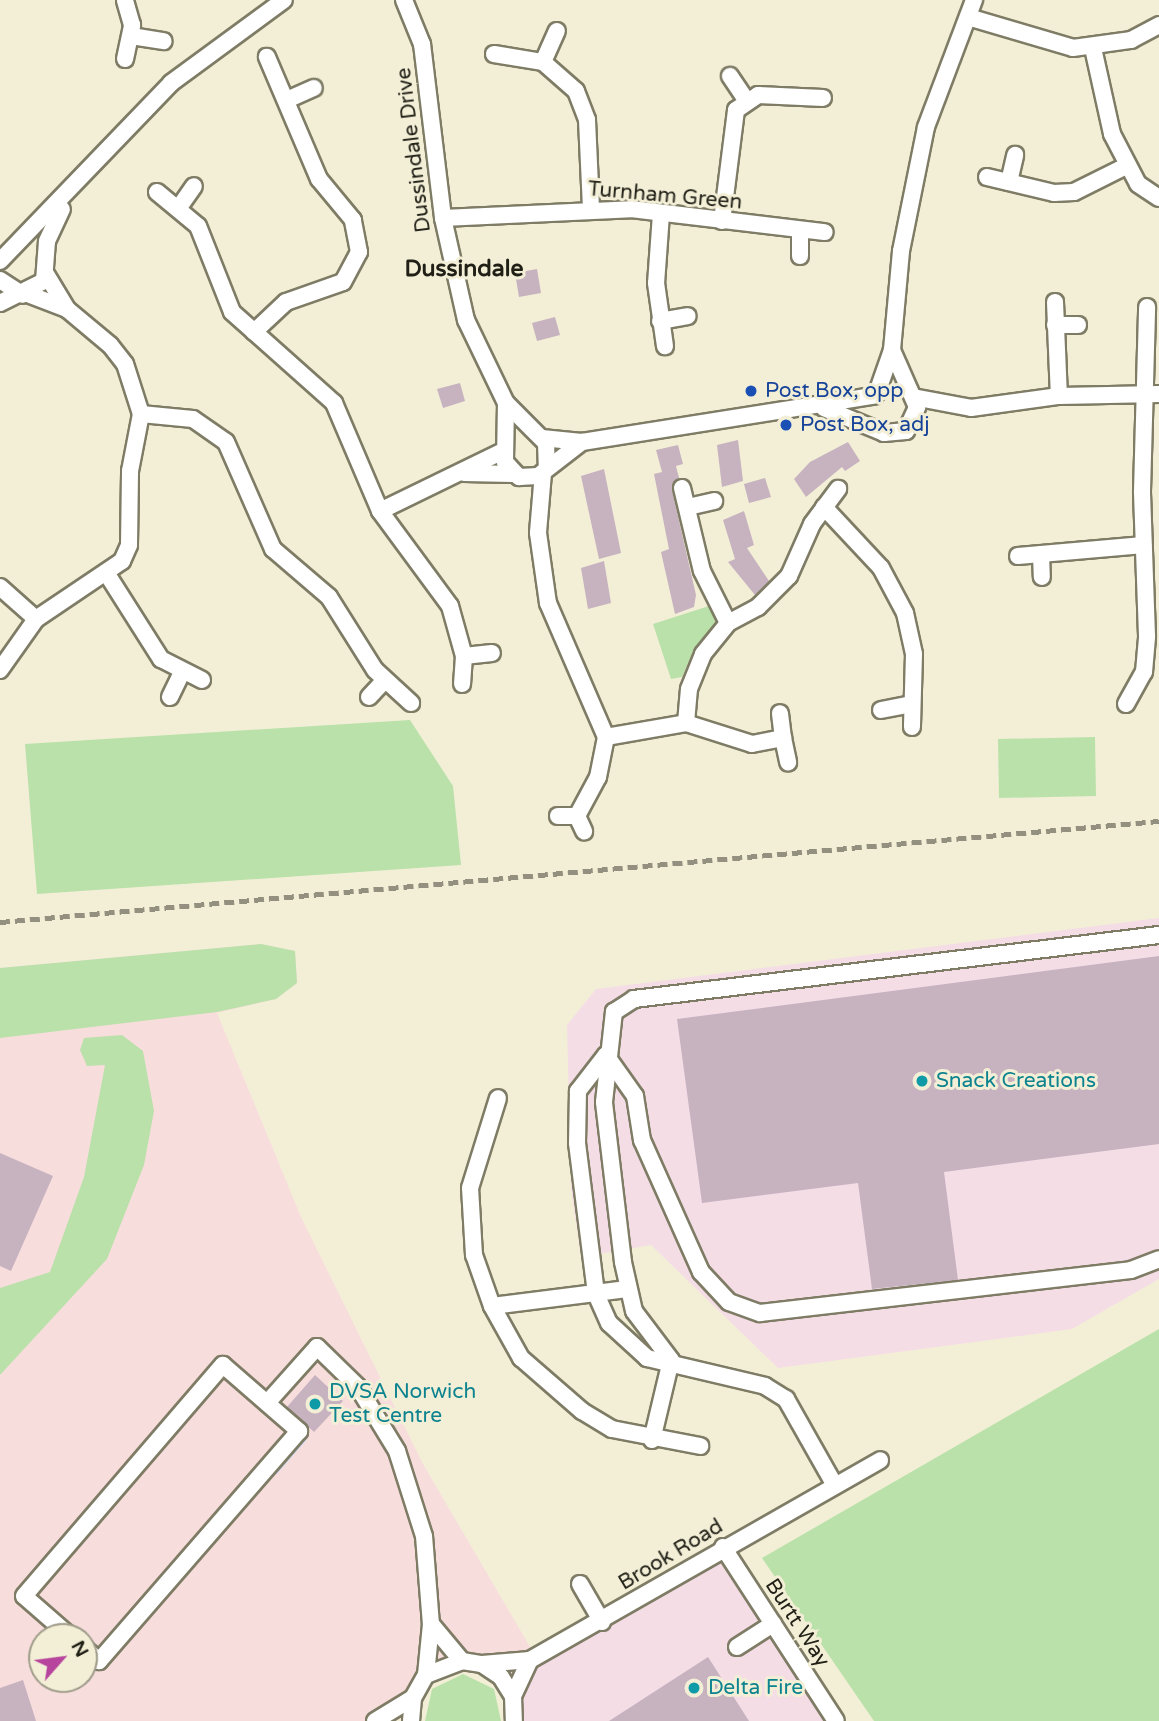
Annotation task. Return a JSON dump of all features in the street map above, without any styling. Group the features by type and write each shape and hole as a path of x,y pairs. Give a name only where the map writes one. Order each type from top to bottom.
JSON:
{"street":[{"path":"125,0 131,36 125,60"},
{"path":"0,261 11,246 67,197 171,83 284,0"},
{"path":"875,426 869,410 892,351 901,251 926,127 974,0"},
{"name":"Dussindale Drive","path":"403,3 426,68 443,218 466,320 506,403 539,436"},
{"path":"968,17 1039,43 1093,48 1131,40 1159,25"},
{"path":"543,62 556,31"},
{"path":"131,36 164,41"},
{"path":"1093,48 1101,101 1126,166 1159,198"},
{"path":"494,54 543,62 565,77 584,104 590,208"},
{"path":"254,332 286,302 343,282 359,252 353,220 319,179 289,99 267,57"},
{"path":"730,76 747,100"},
{"path":"289,99 314,88"},
{"path":"722,220 732,123 747,100 771,94 823,98"},
{"path":"1009,182 1015,155"},
{"path":"987,177 1074,192 1126,166"},
{"path":"180,206 194,186"},
{"path":"157,192 180,206 206,242 224,298 254,332 334,403 380,511 450,607 464,656 462,684"},
{"path":"0,303 26,295 46,271 47,240 67,197"},
{"name":"Turnham Green","path":"443,218 590,208 825,232"},
{"path":"661,214 660,321 665,346"},
{"path":"800,231 800,256"},
{"path":"0,670 36,619 107,574 129,545 130,471 141,414 125,365 67,309 46,271 41,255 11,246"},
{"path":"0,280 26,295 67,309"},
{"path":"1055,302 1059,396"},
{"path":"1126,704 1144,672 1144,545 1152,394 1147,307"},
{"path":"660,321 688,316"},
{"path":"1055,325 1078,326"},
{"path":"892,351 911,394 913,424"},
{"path":"380,511 506,448 519,434 582,442 824,408 895,387 952,408"},
{"path":"824,408 895,435 913,424 952,408 1059,396 1152,394"},
{"name":"Dussindale Drive","path":"506,403 506,448 516,475 537,503"},
{"path":"141,414 193,419 226,443 273,549 344,614 385,681 405,698"},
{"path":"539,436 550,449 537,503 552,618 606,737 598,777 577,816"},
{"path":"458,473 516,475 545,470 582,442"},
{"path":"682,488 702,571 728,623"},
{"path":"686,723 695,669 728,623 758,607 789,576 824,507 838,489"},
{"path":"688,507 714,501"},
{"path":"824,507 881,568 905,612 914,654 912,727"},
{"path":"1018,556 1144,545"},
{"path":"1041,554 1042,577"},
{"path":"107,574 160,659 202,680"},
{"path":"0,587 36,619"},
{"path":"464,656 492,653"},
{"path":"170,697 182,672"},
{"path":"369,697 385,681"},
{"path":"881,710 911,704"},
{"path":"780,713 788,762"},
{"path":"606,737 686,723 734,742 783,738"},
{"path":"558,816 577,816"},
{"path":"577,816 584,831"},
{"path":"671,1360 634,1311 627,1289 604,1102 606,1055 614,1012 634,999 1159,934"},
{"path":"606,1055 635,1097 642,1140 701,1272 729,1301 760,1313 1131,1270 1159,1258"},
{"path":"606,1055 578,1091 578,1154 596,1294 627,1346 646,1358 671,1360 765,1386 786,1399 806,1428 833,1482"},
{"path":"498,1098 471,1188 474,1255 492,1306 522,1358 548,1385 612,1429 652,1440 700,1446"},
{"path":"492,1306 627,1289"},
{"path":"267,1403 317,1347 359,1387 397,1451 416,1502 430,1624 426,1675 413,1698 411,1721"},
{"path":"652,1440 671,1360"},
{"path":"55,1623 24,1595 223,1365 299,1431 98,1660"},
{"name":"Brook Road","path":"462,1661 482,1664 530,1660 602,1622 833,1482 880,1460"},
{"name":"Burtt Way","path":"723,1547 836,1721"},
{"path":"580,1584 602,1622"},
{"path":"426,1675 462,1661 430,1624"},
{"path":"737,1647 773,1624"},
{"path":"514,1720 513,1696 530,1660"},
{"path":"482,1664 513,1696"},
{"path":"375,1721 413,1698"}],"shaded area":[{"path":"1159,918 1159,1279 1072,1329 778,1368 651,1245 581,1257 571,1189 567,1025 596,989"},
{"path":"261,944 295,951 297,983 276,999 217,1013 301,1217 423,1464 536,1657 513,1696 483,1664 443,1665 375,1721 0,1721 0,968"},
{"path":"721,1556 827,1721 514,1721 530,1660"}],"green space":[{"path":"712,605 717,623 694,649 682,677 671,679 653,624"},
{"path":"410,720 453,786 461,865 37,894 25,744"},
{"path":"1095,737 1096,796 999,798 998,739"},
{"path":"261,944 295,951 297,983 276,999 217,1012 0,1038 0,968"},
{"path":"122,1035 143,1051 154,1111 144,1165 107,1259 0,1375 0,1288 50,1272 84,1177 105,1065 87,1066 80,1050 84,1038"},
{"path":"1159,1329 1159,1721 874,1721 762,1558"},
{"path":"463,1674 494,1689 501,1721 425,1721 432,1689"}],"building":[{"path":"537,269 541,293 519,297 515,273"},
{"path":"555,317 560,335 537,341 532,323"},
{"path":"460,383 465,401 443,408 437,389"},
{"path":"738,440 743,481 722,487 717,445"},
{"path":"848,442 860,461 845,471 842,467 806,497 794,479 810,462"},
{"path":"678,445 683,464 676,466 679,478 672,490 696,595 694,607 675,614 661,552 669,549 654,474 662,472 656,450"},
{"path":"604,469 621,553 599,559 581,476"},
{"path":"765,478 771,497 749,503 744,484"},
{"path":"744,511 754,545 747,548 769,581 755,595 728,562 735,559 723,520"},
{"path":"604,561 611,603 588,609 581,568"},
{"name":"Snack Creations","path":"1159,956 1159,1144 944,1172 958,1280 872,1289 858,1183 702,1203 677,1019"},
{"path":"0,1153 53,1176 11,1271 0,1266"},
{"name":"DVSA Norwich Test Centre","path":"315,1375 343,1401 314,1432 287,1407"},
{"name":"Delta Fire","path":"708,1657 749,1721 609,1721"},
{"path":"23,1680 36,1721 0,1721 0,1688"}],"waterway":[{"path":"275,1471 303,1439"}],"railway":[{"path":"0,922 1159,821"}],"place":[{"name":"Post Box, opp","path":"751,391"},
{"name":"Post Box, adj","path":"786,425"},
{"name":"Snack Creations","path":"922,1081"},
{"name":"DVSA Norwich Test Centre","path":"315,1404"},
{"name":"Delta Fire","path":"694,1688"}],"district":[{"name":"Dussindale","path":"464,269"}]}
